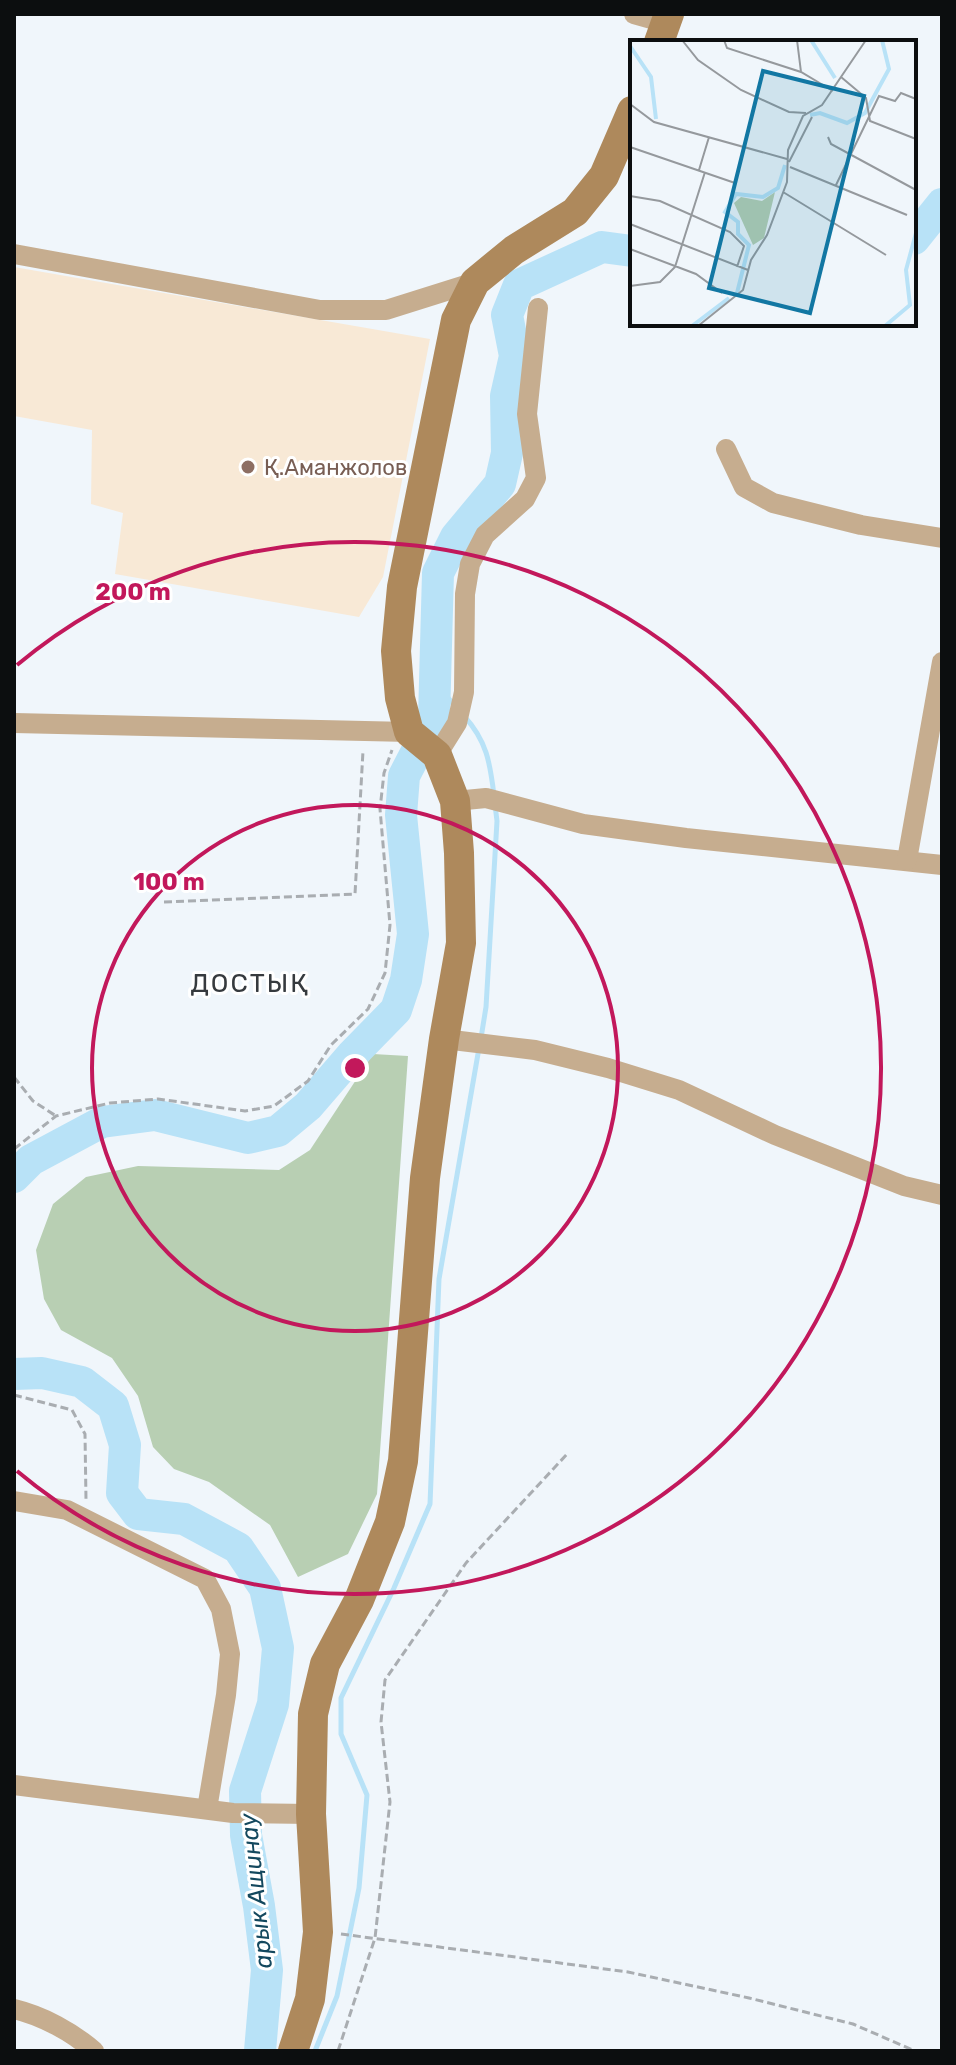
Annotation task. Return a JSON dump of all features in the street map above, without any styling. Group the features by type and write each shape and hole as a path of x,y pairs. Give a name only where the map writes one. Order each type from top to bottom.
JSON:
{"main road":[{"path":"293,2051 310,1999 318,1932 311,1814 313,1714 325,1664 359,1600 390,1522 403,1461 425,1178 461,943 455,801 437,755 409,732 400,698 396,651 402,587 456,320 475,282 514,250 575,212 604,176 630,116"}],"street":[{"path":"634,14 665,26"},
{"path":"14,254 320,310 386,310 475,282"},
{"path":"437,755 457,723 464,692 465,594 470,564 485,535 525,499 536,478 527,414 538,308"},
{"path":"726,449 744,487 773,503 861,525 942,538"},
{"path":"907,860 942,662"},
{"path":"14,723 409,732"},
{"path":"455,801 486,798 583,824 942,865"},
{"path":"444,1039 535,1050 679,1090 775,1135 904,1186 942,1195"},
{"path":"14,1501 67,1510 205,1579 221,1609 230,1654 207,1809"},
{"path":"14,1785 233,1813 311,1814"},
{"path":"14,2009 32,2014 81,2039 94,2051"}],"path":[{"path":"164,902 355,894 364,731"},
{"path":"14,1149 56,1116 110,1103 158,1099 245,1111 274,1106 308,1081 331,1045 368,1009 385,973 390,925 380,809 384,773 391,752 409,732"},
{"path":"14,1077 33,1101 56,1116"},
{"path":"14,1395 72,1410 85,1434 86,1520"},
{"path":"338,2051 375,1938 390,1802 381,1722 385,1680 466,1563 568,1453"},
{"path":"318,1932 628,1972 853,2024 915,2051"}],"shaded area":[{"name":"Қ.Аманжолов","path":"14,267 430,339 383,577 359,617 115,574 123,513 91,504 92,430 14,416"}],"green space":[{"path":"373,1054 408,1056 377,1494 348,1554 298,1577 270,1525 209,1482 174,1469 153,1447 138,1396 112,1358 61,1330 44,1299 36,1250 53,1204 86,1177 138,1166 279,1170 310,1150"}],"waterway":[{"name":"арык Ащинау","path":"916,236 942,204"},
{"name":"арык Ащинау","path":"14,1177 31,1160 102,1122 155,1115 248,1138 278,1131 308,1106 396,1010 406,980 413,934 401,815 404,776 434,718 438,573 456,537 500,484 507,453 506,396 515,356 507,315 519,285 602,247 630,251"},
{"path":"435,683 455,706"},
{"path":"464,716 478,734 486,753 494,795"},
{"path":"481,1038 486,1007 497,821 495,805"},
{"path":"315,2051 337,1996 359,1888 367,1795 341,1734 341,1698 430,1504 439,1279 479,1048"},
{"name":"арык Ащинау","path":"14,1374 42,1373 82,1382 113,1406 125,1445 122,1493 138,1514 184,1519 238,1548 265,1588 278,1648 273,1704 245,1791 246,1835 267,1970 260,2051"}],"place":[{"name":"Қ.Аманжолов","path":"248,467"}],"district":[{"name":"ДОСТЫҚ","path":"250,983"}]}
